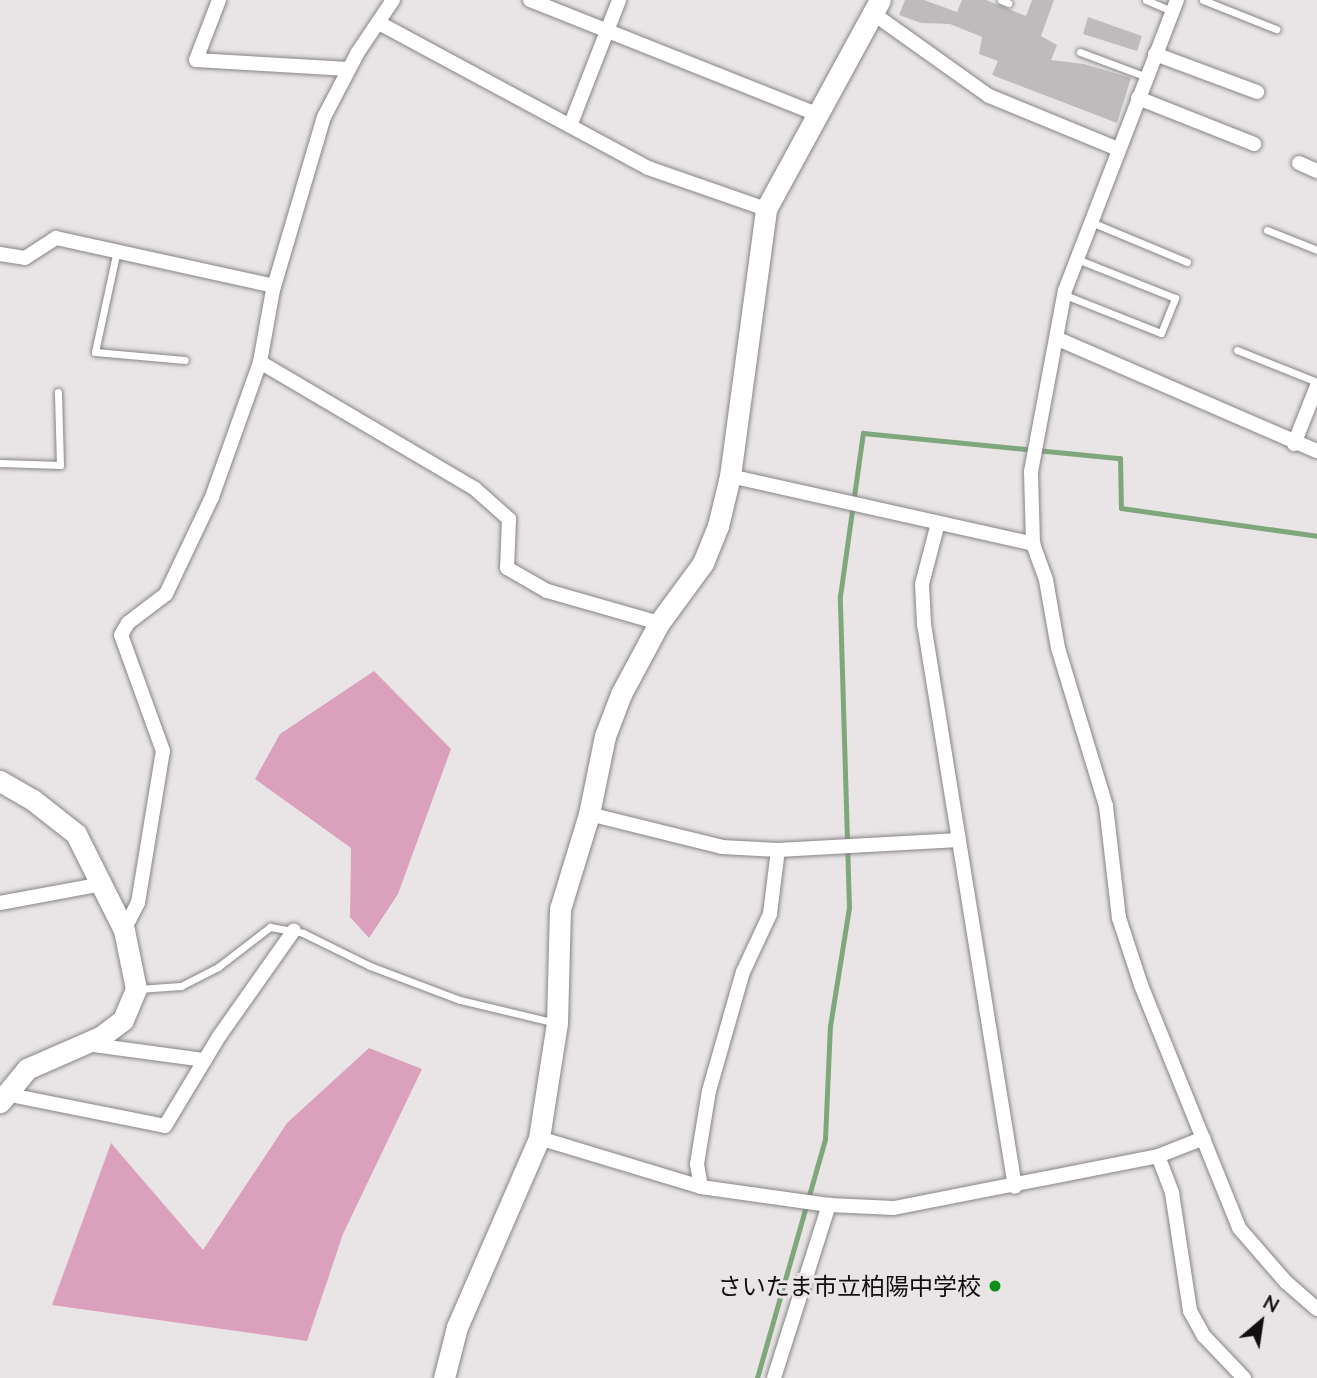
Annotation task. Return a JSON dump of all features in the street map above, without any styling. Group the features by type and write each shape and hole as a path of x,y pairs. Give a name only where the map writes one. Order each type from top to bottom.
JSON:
{"street":[{"path":"219,0 196,60 348,69"},
{"path":"124,930 138,903 163,751 121,635 128,623 166,594 212,497 260,362 274,286 324,117 348,69 393,0"},
{"path":"530,0 817,114"},
{"path":"570,126 619,0"},
{"path":"1175,5 1064,295 1058,339 1043,394 1031,472 1033,544 1046,580 1058,648 1106,806 1119,918 1239,1228 1286,1282 1317,1309"},
{"path":"444,1378 457,1327 539,1138 557,1023 559,909 589,814 606,736 621,694 659,623 703,564 719,526 730,476 766,209 817,114 877,7 989,96 1118,149"},
{"path":"379,23 648,168 766,209"},
{"path":"1155,54 1257,92"},
{"path":"1138,98 1254,144"},
{"path":"1299,163 1317,171"},
{"path":"0,254 25,258 56,238 117,249 274,286"},
{"path":"1058,339 1248,418 1294,444 1317,452"},
{"path":"260,362 474,488 509,519 507,568 547,591 659,623"},
{"path":"1294,444 1317,384"},
{"path":"730,476 1033,544"},
{"path":"938,523 922,584 924,624 1015,1187"},
{"path":"0,781 72,828 103,884 124,930 136,989 122,1020 85,1044 27,1069 2,1098"},
{"path":"589,814 722,848 778,850 959,840"},
{"path":"701,1187 697,1164 709,1091 743,972 770,914 778,850"},
{"path":"0,903 103,884"},
{"path":"2,1098 165,1126 205,1060 294,930"},
{"path":"85,1044 205,1060"},
{"path":"539,1138 701,1187 829,1205 894,1208 1015,1187 1158,1156 1204,1138"},
{"path":"1158,1156 1172,1193 1190,1311 1205,1336 1244,1378"},
{"path":"774,1378 829,1205"}],"lane":[{"path":"1146,0 1175,5"},
{"path":"1203,0 1276,29"},
{"path":"1080,52 1147,76"},
{"path":"1091,222 1187,262"},
{"path":"1267,230 1317,250"},
{"path":"117,249 95,352 185,360"},
{"path":"1064,295 1161,333 1175,298 1077,259"},
{"path":"1237,350 1317,384"},
{"path":"0,463 60,464 58,392"},
{"path":"136,989 181,986 218,967 270,927 294,930 460,1000 557,1023"}],"shaded area":[{"path":"374,671 451,749 398,894 369,938 350,917 351,848 255,779 280,734"},
{"path":"369,1048 422,1069 343,1234 307,1341 52,1305 111,1143 203,1250 287,1123"}],"building":[{"path":"905,0 924,0 957,12 962,0 986,0 1026,16 1032,0 1054,0 1041,36 1057,45 1051,60 1084,64 1131,78 1117,123 992,75 998,61 979,54 982,37 950,24 921,23 899,15"},
{"path":"1088,17 1142,36 1137,51 1083,34"}],"waterway":[{"path":"757,1378 825,1139 830,1026 849,908 840,596 863,433 1120,458 1121,508 1317,536"}],"place":[{"name":"さいたま市立柏陽中学校","path":"995,1286"}]}
